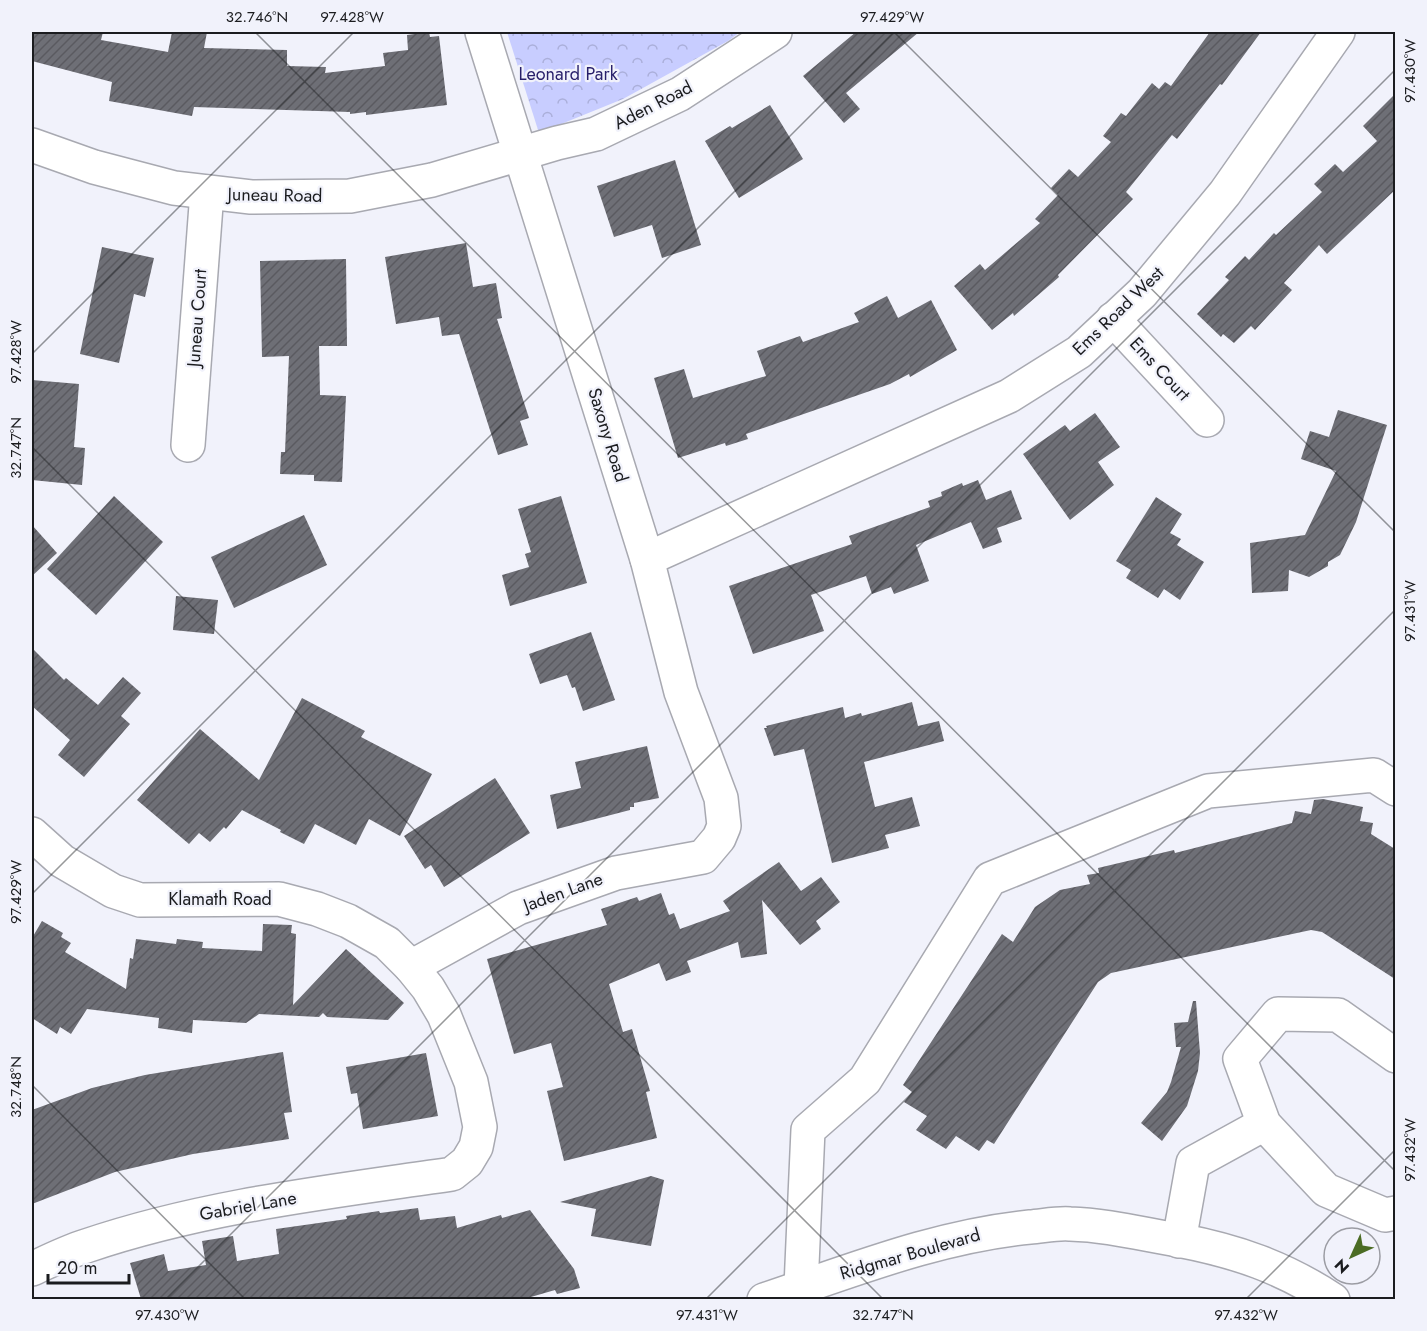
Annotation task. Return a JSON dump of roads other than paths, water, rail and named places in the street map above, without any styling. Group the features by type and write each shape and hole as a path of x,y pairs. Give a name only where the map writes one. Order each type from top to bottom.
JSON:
{"street":[{"name":"Saxony Road","path":"482,32 647,558 681,692 721,798 724,826 719,838"},
{"name":"Aden Road","path":"520,155 596,134 680,94 775,32"},
{"name":"Ems Road West","path":"647,558 1009,396 1078,352 1142,293 1225,193 1338,32"},
{"name":"Juneau Road","path":"32,145 106,170 174,188 251,197 350,196 432,180 520,155"},
{"name":"Juneau Court","path":"188,445 207,192"},
{"name":"Ems Court","path":"1113,319 1207,420"},
{"path":"801,1287 808,1130 865,1080 990,879 1208,791 1374,775 1395,789"},
{"name":"Klamath Road","path":"32,834 62,861 113,891 140,900 279,899 317,909 348,921 387,943 428,988 444,1015 471,1082 480,1127 476,1148 467,1162"},
{"name":"Jaden Lane","path":"411,967 518,908 616,873 703,857 719,838"},
{"path":"1395,1056 1338,1015 1278,1014 1240,1059 1264,1124 1326,1190 1385,1215 1395,1213"},
{"path":"1179,1241 1193,1163 1264,1124"},
{"name":"Gabriel Lane","path":"32,1269 84,1246 177,1219 300,1196 452,1174 467,1162"},
{"name":"Ridgmar Boulevard","path":"764,1299 929,1245 990,1231 1069,1223 1132,1230 1193,1242 1268,1263 1333,1299"}],"park label":[{"name":"Leonard Park","path":"568,74"}]}
